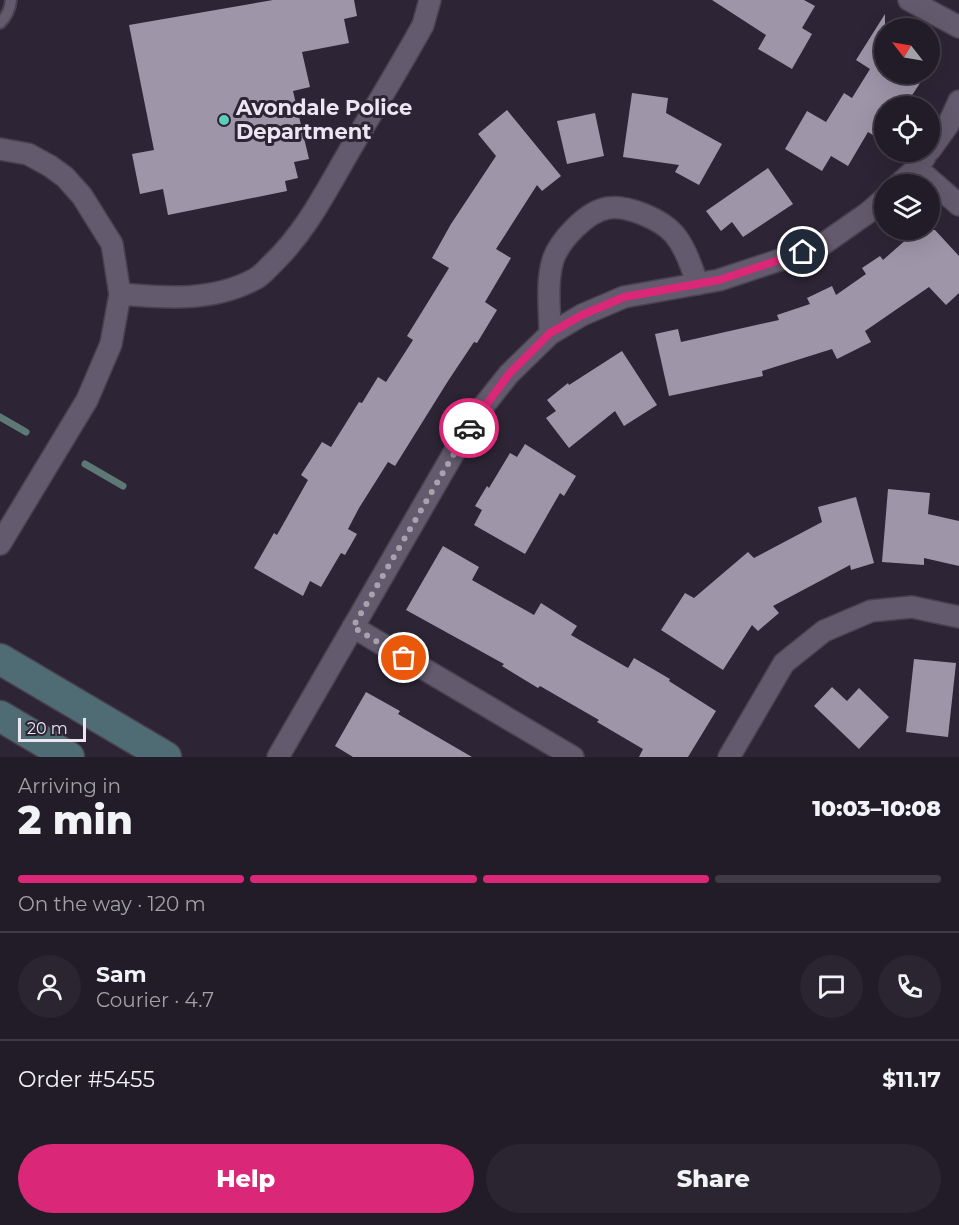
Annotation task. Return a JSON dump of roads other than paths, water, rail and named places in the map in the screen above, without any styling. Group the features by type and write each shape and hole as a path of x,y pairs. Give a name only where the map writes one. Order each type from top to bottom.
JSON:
{"main road":[{"path":"0,659 166,757"},
{"path":"0,716 69,757"}],"street":[{"path":"120,294 164,298 195,297 220,292 256,279 303,229 423,25 430,0"},
{"path":"909,0 959,27"},
{"path":"940,136 948,125 959,101"},
{"path":"0,149 28,154 50,166 82,196 112,244 120,294 111,344 87,400 0,544"},
{"path":"908,174 919,162"},
{"path":"929,162 959,205"},
{"path":"550,333 549,282 553,258 568,234 590,215 607,208 632,209 673,232 684,248 698,284"},
{"path":"278,757 474,418 509,374 550,333 582,315 624,297 719,280 819,247 874,208"},
{"path":"729,757 784,663 824,631 871,611 912,606 959,617"},
{"path":"353,627 573,757"}],"lane":[{"path":"0,23 7,16 11,0"}],"waterway":[{"path":"0,417 26,432"},
{"path":"85,464 123,486"}],"place":[{"name":"Avondale Police Department","path":"224,120"}]}
